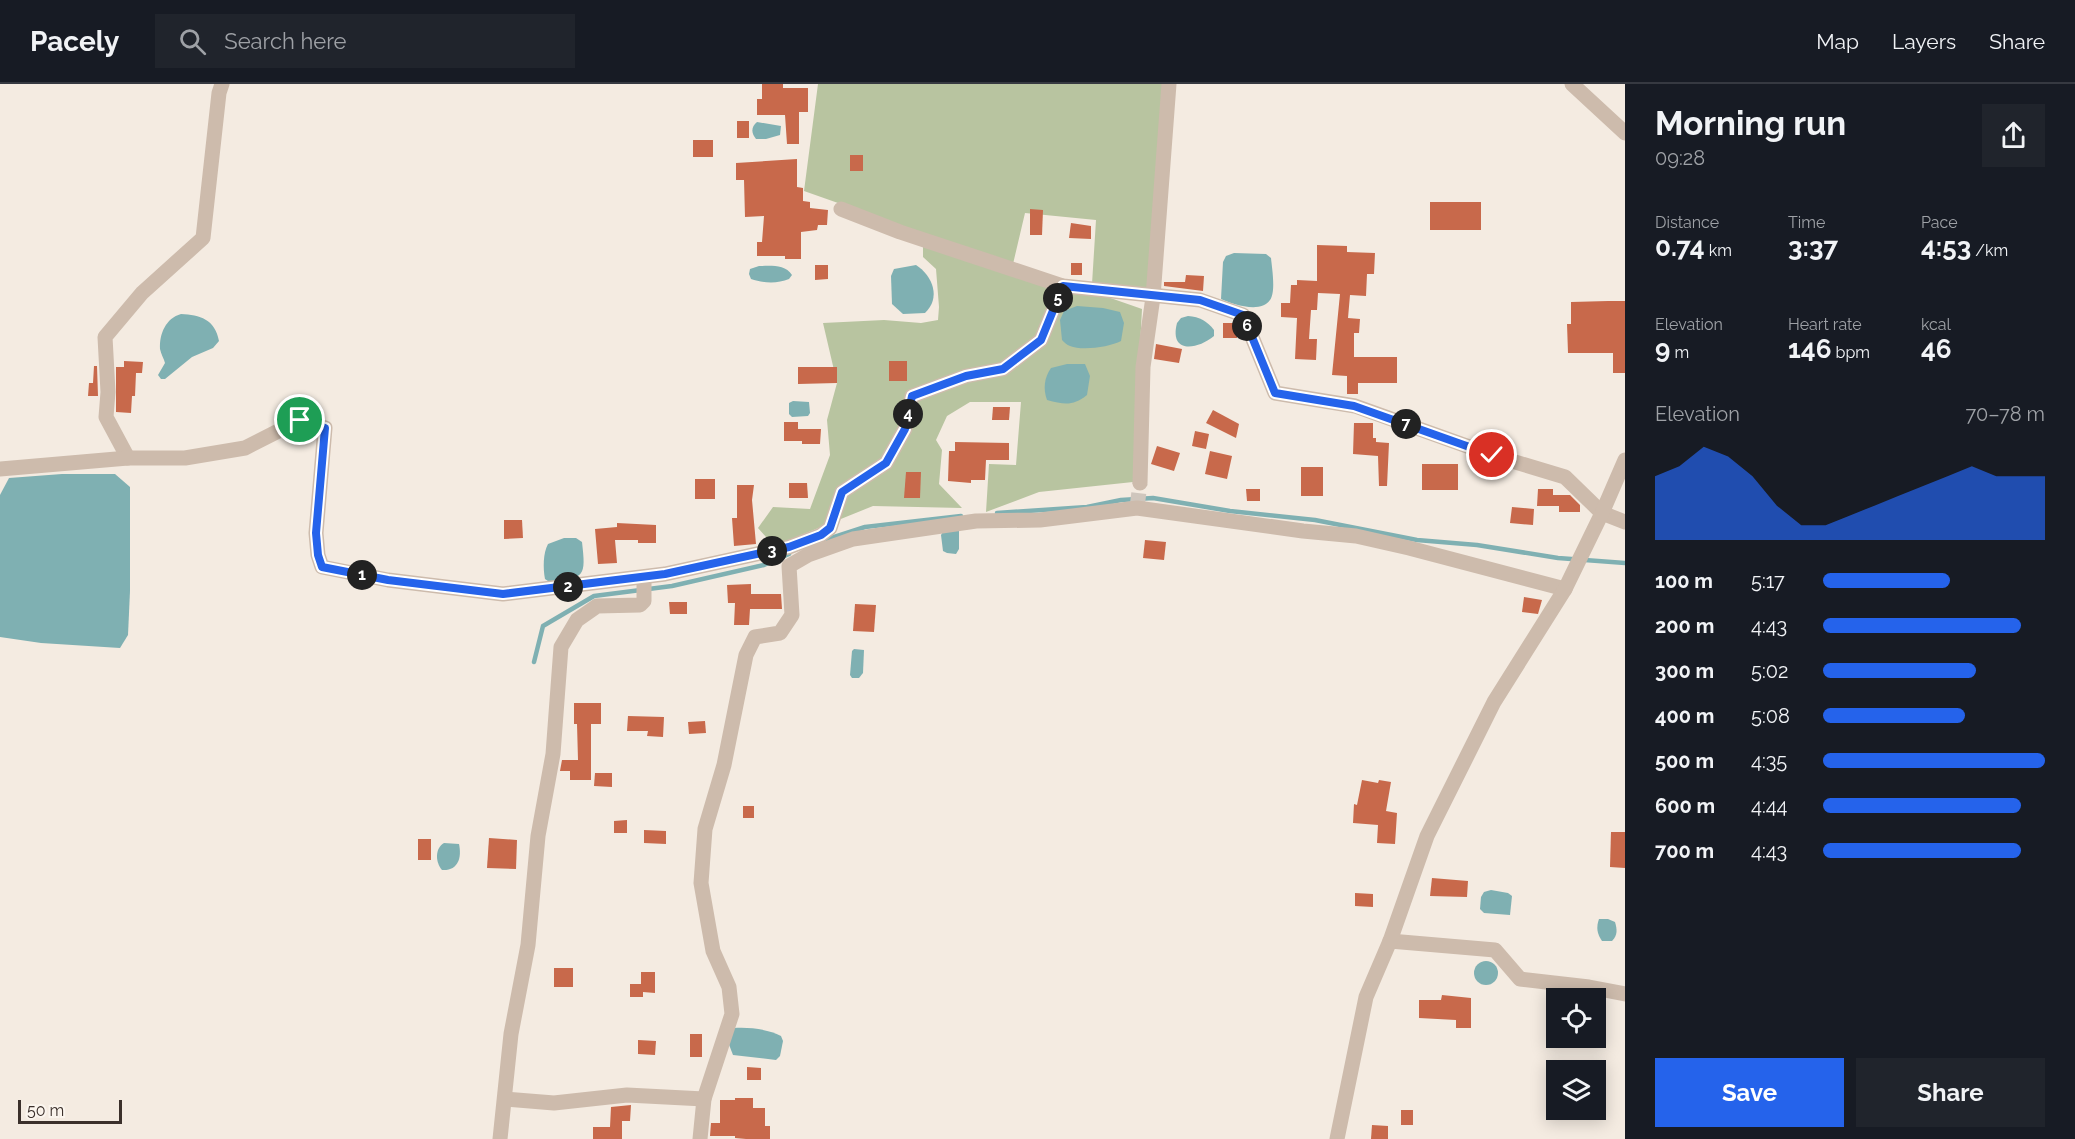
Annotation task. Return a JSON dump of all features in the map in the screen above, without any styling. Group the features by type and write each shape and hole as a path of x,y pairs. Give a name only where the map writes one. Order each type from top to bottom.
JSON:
{"street":[{"path":"128,458 106,417 108,392 105,337 142,293 202,238 219,93 222,84"},
{"path":"1140,483 1143,367 1153,297 1169,84"},
{"path":"1572,84 1625,133"},
{"path":"841,209 900,232 1063,286 1200,300 1243,315 1275,393 1354,406 1492,455 1565,477 1602,513 1625,522"},
{"path":"0,470 128,458 186,458 245,448 300,420 325,428 316,533 318,555 322,567 388,580 503,594 644,578 751,557 789,547 821,535 830,528 842,492 886,463 905,429 912,396 966,376 1003,369 1041,340 1063,286"},
{"path":"1337,1139 1366,997 1390,941 1427,836 1494,702 1565,589 1625,460"},
{"path":"700,1139 704,1099 732,1014 729,987 713,951 701,883 705,829 724,765 746,655 755,637 780,633 792,615 789,566 808,555 853,539 976,521 1040,520 1137,508 1356,536 1565,589"},
{"path":"500,1139 511,1034 528,945 538,836 553,754 561,647 577,620 597,606 640,605 644,601 644,578"},
{"path":"1390,941 1495,950 1521,979 1625,994"},
{"path":"505,1099 554,1103 627,1095 704,1099"}],"green space":[{"path":"818,84 1167,84 1150,291 1092,284 1096,220 1025,213 1013,264 1142,309 1133,482 1039,492 986,512 989,464 1016,465 1021,402 970,402 947,416 936,440 942,450 939,484 962,508 873,506 774,546 758,528 773,507 810,509 830,455 827,420 837,383 823,323 884,320 921,323 938,320 936,269 923,257 923,233 804,191"}],"water":[{"path":"757,122 781,126 780,135 756,139 752,130"},
{"path":"1234,253 1266,254 1271,258 1273,291 1266,304 1246,307 1221,299 1223,262 1226,256"},
{"path":"916,265 931,281 933,301 925,313 903,314 892,304 891,276 894,269"},
{"path":"759,266 781,267 792,275 789,279 775,282 751,279 750,269"},
{"path":"1077,306 1120,312 1124,323 1121,341 1096,348 1069,346 1062,340 1060,320 1064,311"},
{"path":"181,314 206,320 214,328 219,341 213,348 192,357 165,379 161,379 158,375 165,363 160,349 162,332 171,319"},
{"path":"1188,316 1200,318 1206,322 1214,330 1214,336 1193,346 1181,344 1177,340 1177,323 1181,318"},
{"path":"1067,364 1085,364 1090,376 1087,395 1068,404 1047,400 1045,384 1051,368"},
{"path":"809,402 808,416 792,417 789,414 789,403"},
{"path":"62,474 115,474 130,487 128,635 120,648 41,643 0,637 0,495 9,478"},
{"path":"959,529 959,549 956,554 943,551 941,535 944,530"},
{"path":"564,538 576,538 582,542 583,569 577,577 551,583 545,579 545,552 548,544"},
{"path":"854,649 864,650 863,673 859,678 852,678 850,675"},
{"path":"444,843 459,844 458,863 447,870 442,870 437,855"},
{"path":"1491,890 1512,896 1510,915 1484,913 1480,909 1481,897 1484,892"},
{"path":"1599,919 1615,922 1616,932 1612,941 1602,941 1600,938 1597,928"},
{"path":"1486,961 1491,962 1497,968 1497,978 1491,984 1486,985 1481,984 1475,978 1474,973 1475,968 1481,962"},
{"path":"734,1028 758,1029 781,1036 783,1041 780,1056 776,1060 733,1055 728,1042"}],"building":[{"path":"762,84 783,84 783,88 808,88 808,112 799,112 799,144 787,144 785,115 757,115 757,99 762,99"},
{"path":"737,121 749,121 749,138 737,138"},
{"path":"693,140 713,140 713,157 693,157"},
{"path":"850,155 863,155 863,171 850,171"},
{"path":"797,159 797,187 803,188 803,201 810,202 810,208 828,210 827,225 818,225 817,230 801,232 801,259 785,259 785,256 757,256 757,242 762,242 764,216 745,217 744,180 736,180 736,163"},
{"path":"1430,202 1481,202 1481,230 1430,230"},
{"path":"1030,209 1043,210 1042,235 1030,235"},
{"path":"1071,223 1091,226 1091,239 1069,238"},
{"path":"1317,245 1347,246 1347,252 1375,253 1374,274 1367,274 1366,296 1350,295 1348,318 1360,319 1359,333 1354,333 1354,357 1397,357 1397,383 1358,383 1358,394 1347,394 1347,376 1332,375 1340,294 1318,293 1317,310 1311,310 1309,339 1317,339 1316,360 1295,359 1297,318 1281,317 1281,303 1290,303 1291,285 1297,285 1297,280 1317,281"},
{"path":"1071,263 1082,263 1082,275 1071,275"},
{"path":"815,265 828,265 828,279 815,280"},
{"path":"1186,275 1204,276 1203,291 1164,286 1164,282 1185,282"},
{"path":"1625,301 1625,373 1613,373 1613,353 1568,353 1567,324 1571,324 1571,302"},
{"path":"1223,323 1236,323 1237,338 1223,338"},
{"path":"1156,344 1182,349 1179,363 1154,359"},
{"path":"124,361 143,362 142,373 136,373 135,396 132,396 131,413 116,412 116,367 124,367"},
{"path":"889,361 907,361 907,381 889,381"},
{"path":"94,366 97,366 98,396 88,396 89,383 93,383"},
{"path":"798,367 837,367 837,383 798,384"},
{"path":"993,407 1010,407 1009,420 992,420"},
{"path":"1213,410 1239,424 1236,438 1206,423"},
{"path":"784,422 798,422 798,429 821,429 820,444 784,441"},
{"path":"1354,423 1373,423 1373,438 1376,438 1376,442 1389,443 1387,486 1379,486 1378,456 1353,454"},
{"path":"1195,431 1209,434 1206,449 1192,446"},
{"path":"955,442 1009,443 1009,460 986,460 985,480 971,480 971,483 948,481 949,451 955,451"},
{"path":"1157,446 1180,453 1174,471 1151,464"},
{"path":"1210,451 1232,456 1227,479 1205,474"},
{"path":"1422,464 1458,464 1458,490 1422,490"},
{"path":"1301,467 1323,467 1323,496 1301,496"},
{"path":"906,472 921,472 920,498 904,498"},
{"path":"695,479 715,479 715,499 695,499"},
{"path":"789,483 807,483 808,498 789,498"},
{"path":"737,485 754,485 752,500 756,544 734,546 732,518 737,518"},
{"path":"1246,489 1260,489 1260,501 1247,501"},
{"path":"1538,489 1553,489 1553,495 1570,495 1580,505 1580,512 1559,512 1559,506 1537,506"},
{"path":"1512,507 1534,509 1533,525 1510,523"},
{"path":"504,520 522,520 523,538 504,539"},
{"path":"617,523 656,525 656,543 615,540 617,563 598,564 595,529 617,527"},
{"path":"1145,540 1166,542 1164,560 1143,558"},
{"path":"751,584 751,594 781,594 782,609 750,609 749,625 734,625 735,603 728,603 727,585"},
{"path":"1524,597 1542,600 1538,614 1522,612"},
{"path":"669,602 687,602 687,614 670,614"},
{"path":"855,604 876,605 874,632 853,631"},
{"path":"574,703 601,703 601,724 591,724 591,780 570,780 570,771 560,771 562,760 578,760"},
{"path":"628,716 664,717 663,737 647,736 648,731 627,731"},
{"path":"705,721 706,733 689,734 688,722"},
{"path":"595,773 612,773 612,787 594,786"},
{"path":"1362,780 1378,783 1379,780 1391,782 1386,811 1397,813 1395,844 1377,843 1378,825 1353,823 1354,804 1357,805"},
{"path":"743,806 754,806 754,818 743,818"},
{"path":"627,820 627,833 614,833 614,821"},
{"path":"644,830 666,831 666,844 644,843"},
{"path":"1611,832 1625,832 1625,868 1610,867"},
{"path":"489,838 517,840 516,869 487,868"},
{"path":"418,839 431,839 431,860 418,860"},
{"path":"1432,878 1468,881 1467,897 1430,896"},
{"path":"1355,893 1373,894 1373,907 1355,906"},
{"path":"554,968 573,968 573,987 554,987"},
{"path":"641,972 655,972 655,993 643,992 643,997 630,997 630,984 641,984"},
{"path":"1442,995 1471,998 1471,1028 1456,1028 1456,1020 1419,1018 1419,1000 1441,1000"},
{"path":"690,1034 702,1034 702,1057 690,1057"},
{"path":"638,1040 656,1041 655,1055 638,1054"},
{"path":"747,1067 761,1068 761,1080 747,1080"},
{"path":"735,1098 753,1098 753,1108 765,1108 765,1126 770,1126 770,1139 710,1136 711,1123 720,1123 720,1100 735,1100"},
{"path":"631,1105 630,1121 622,1121 622,1139 593,1139 593,1127 610,1127 611,1107"},
{"path":"1401,1110 1413,1110 1413,1125 1401,1125"},
{"path":"1372,1125 1388,1126 1388,1139 1371,1139"}],"waterway":[{"path":"997,513 1087,507 1121,500 1153,498 1230,511 1315,520 1417,540 1477,545 1558,558 1625,563"},
{"path":"825,540 865,527 961,516"},
{"path":"534,662 543,626 594,596 672,586 764,565 789,554"}],"tunnel":[{"path":"1137,508 1140,483"}],"route":[{"path":"300,420 325,428 316,533 318,555 322,567 388,580 503,594 665,574 751,557 789,547 821,535 830,528 842,492 886,463 905,429 912,396 966,376 1003,369 1041,340 1063,286 1200,300 1243,315 1275,393 1354,406 1492,455"}]}
